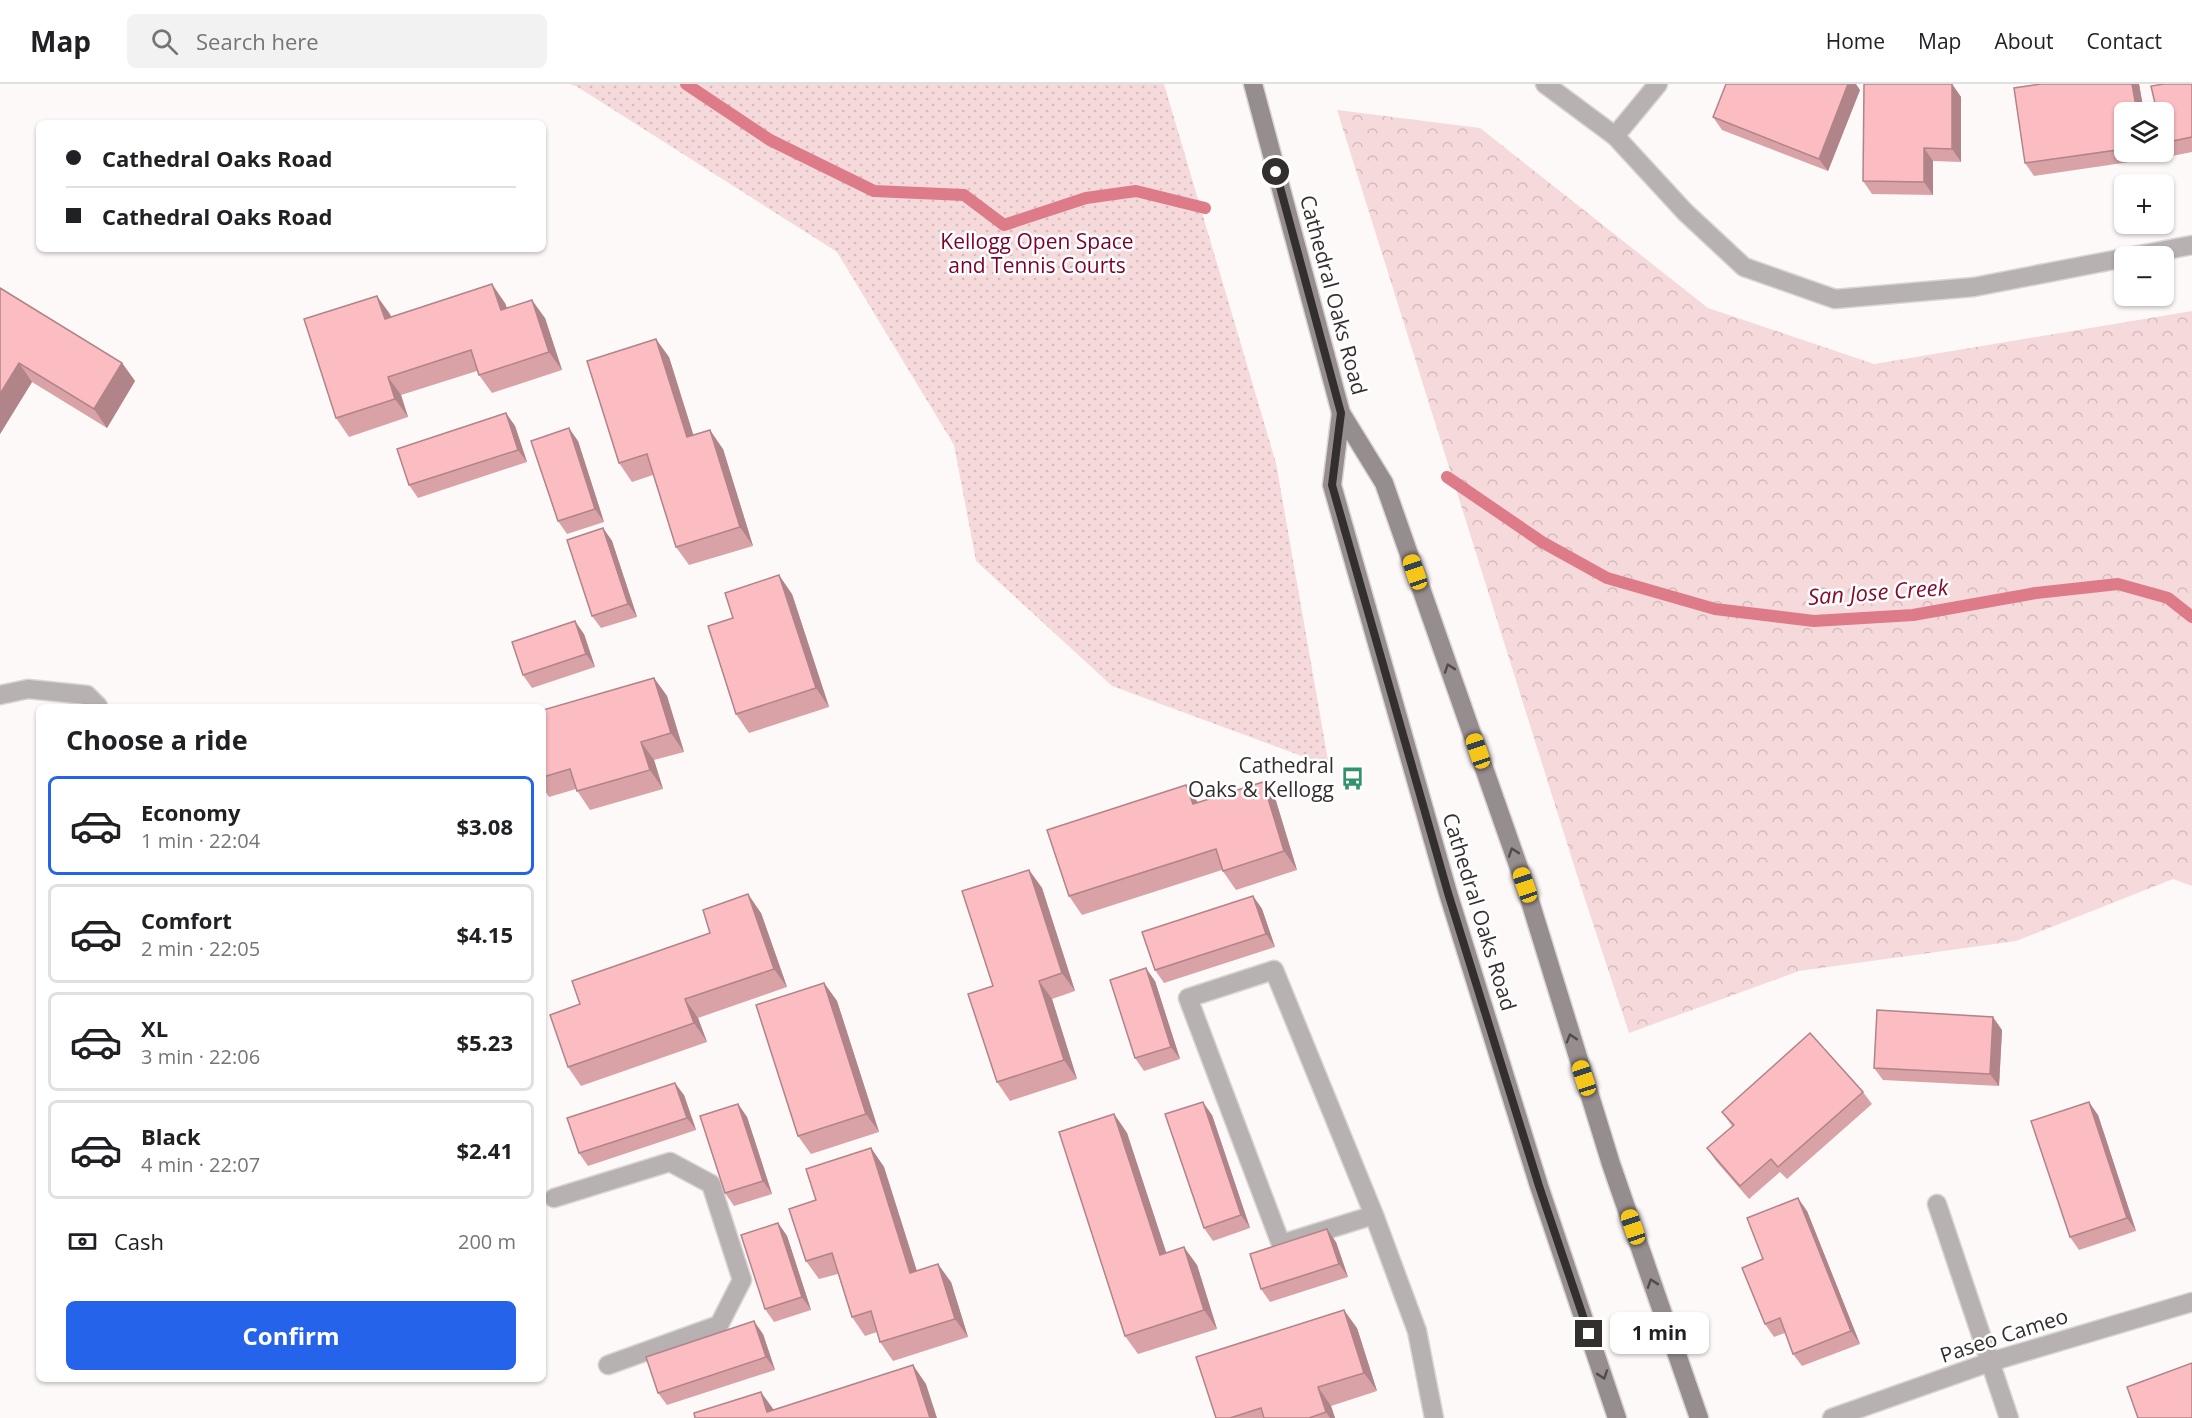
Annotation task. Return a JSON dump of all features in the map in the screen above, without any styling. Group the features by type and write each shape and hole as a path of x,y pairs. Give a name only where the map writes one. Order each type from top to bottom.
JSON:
{"main road":[{"name":"Cathedral Oaks Road","path":"1253,84 1341,413 1384,483 1525,885 1611,1164 1699,1418"},
{"name":"Cathedral Oaks Road","path":"1341,413 1332,485 1448,893 1539,1186 1617,1418"}],"street":[{"path":"1545,84 1615,136 1685,212 1744,267 1835,299 1974,287 2114,260"},
{"path":"1615,136 1658,84"},
{"path":"2174,248 2192,245"},
{"path":"0,695 28,689 87,695 96,704"},
{"path":"1374,1215 1281,1244 1188,998 1274,970 1374,1215 1416,1330 1434,1418"},
{"path":"554,1198 670,1162 711,1184 742,1280 718,1325 608,1365"},
{"path":"1937,1204 2009,1418"},
{"name":"Paseo Cameo","path":"1832,1418 1990,1362 2192,1302"}],"green space":[{"name":"Kellogg Open Space and Tennis Courts","path":"569,84 1164,84 1276,463 1329,766 1112,686 976,561 954,445 837,252 576,86"},
{"path":"1337,110 1480,128 1708,308 1874,364 2192,311 2192,886 2173,879 2016,941 1799,971 1629,1033 1577,875"}],"building":[{"path":"1726,84 1848,84 1819,159 1713,117"},
{"path":"1864,84 1952,84 1952,149 1924,148 1924,182 1863,181"},
{"path":"2041,84 2132,84 2135,102 2114,102 2114,150 2025,163 2014,88"},
{"path":"2192,84 2192,137 2174,141 2174,102 2155,102 2151,86"},
{"path":"492,284 501,310 532,300 549,352 479,375 471,350 388,377 395,399 336,418 304,319 377,296 385,319"},
{"path":"0,288 122,363 94,409 19,363 0,394"},
{"path":"656,339 687,437 710,430 740,527 676,547 647,454 619,463 587,361"},
{"path":"506,413 518,450 409,485 397,449"},
{"path":"569,428 595,509 558,521 531,441"},
{"path":"603,528 628,604 592,616 567,540"},
{"path":"779,575 816,688 736,714 708,626 733,618 725,593"},
{"path":"575,621 586,654 523,675 512,642"},
{"path":"654,678 671,733 641,742 650,770 577,791 570,769 546,776 546,709"},
{"path":"1263,782 1284,851 1223,871 1216,849 1069,896 1047,830 1186,785 1193,804"},
{"path":"1029,870 1062,973 1039,981 1064,1060 997,1082 968,994 993,986 962,891"},
{"path":"748,894 774,969 685,999 694,1023 568,1067 550,1015 580,1004 572,981 710,933 703,910"},
{"path":"1253,896 1266,934 1155,970 1142,932"},
{"path":"1146,968 1171,1047 1135,1058 1110,980"},
{"path":"824,983 866,1114 798,1136 756,1005"},
{"path":"1877,1010 1993,1017 1990,1074 1874,1068"},
{"path":"1810,1033 1863,1092 1778,1167 1771,1159 1740,1186 1707,1148 1734,1125 1722,1112"},
{"path":"675,1083 687,1118 579,1153 567,1118"},
{"path":"1203,1102 1241,1215 1204,1228 1165,1114"},
{"path":"2089,1102 2127,1218 2070,1237 2031,1121"},
{"path":"738,1104 763,1181 725,1193 700,1116"},
{"path":"1114,1114 1160,1255 1184,1247 1204,1310 1125,1336 1059,1132"},
{"path":"871,1148 910,1273 938,1264 955,1319 880,1342 871,1311 852,1317 832,1253 806,1261 789,1209 816,1200 806,1169"},
{"path":"1798,1198 1851,1331 1793,1354 1780,1318 1765,1324 1742,1268 1763,1259 1747,1218"},
{"path":"778,1223 802,1297 765,1309 741,1235"},
{"path":"1327,1229 1339,1264 1261,1289 1250,1254"},
{"path":"1344,1310 1364,1373 1318,1387 1326,1412 1309,1418 1264,1418 1261,1408 1230,1418 1216,1418 1196,1357"},
{"path":"754,1321 766,1357 658,1393 646,1357"},
{"path":"2192,1363 2192,1418 2138,1418 2127,1387"},
{"path":"913,1365 930,1418 695,1418 694,1413 761,1392 767,1412"}],"waterway":[{"name":"San Jose Creek","path":"686,84 770,140 874,191 964,195 1004,225 1086,198 1136,191 1205,208"},
{"name":"San Jose Creek","path":"1447,477 1542,542 1607,578 1715,609 1814,621 1913,615 2036,593 2118,584 2168,598 2192,617"}],"place":[{"name":"Cathedral Oaks & Kellogg","path":"1352,778"}],"route":[{"path":"1276,172 1341,413 1332,485 1448,893 1539,1186 1589,1334"}]}
